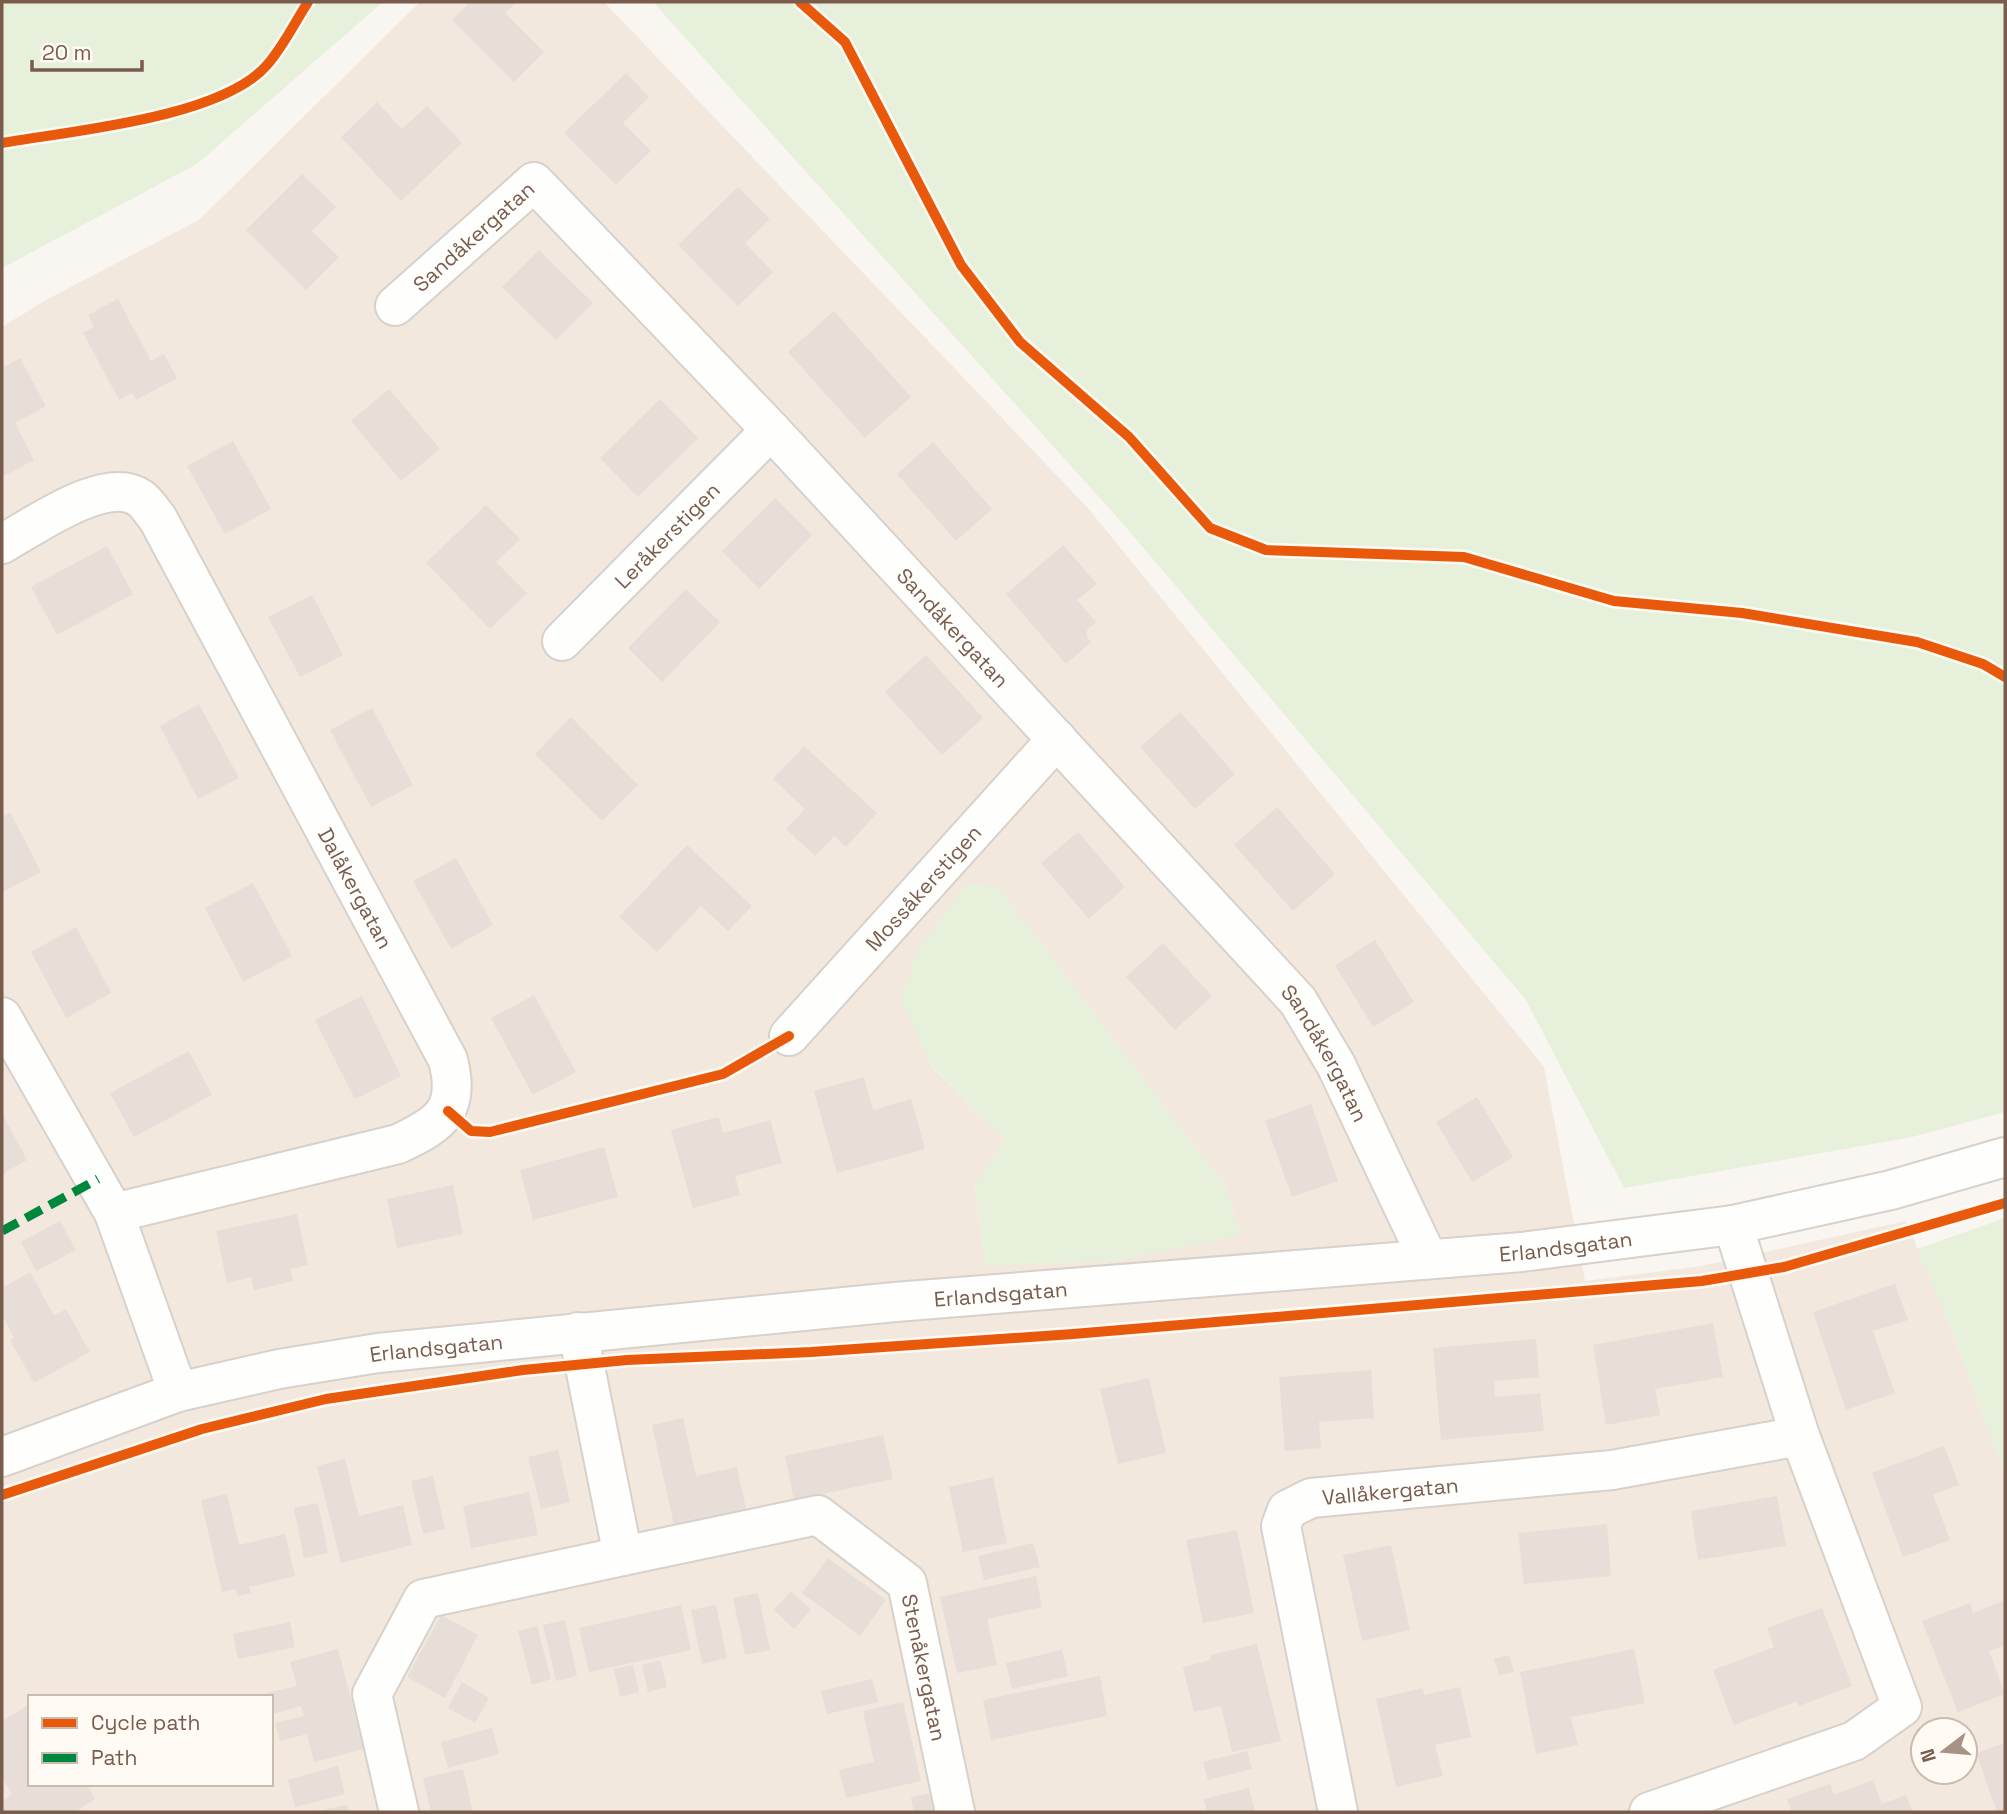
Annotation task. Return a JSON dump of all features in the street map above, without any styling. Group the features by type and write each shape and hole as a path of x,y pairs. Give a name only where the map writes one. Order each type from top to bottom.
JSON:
{"street":[{"name":"Sandåkergatan","path":"395,306 534,183 771,430 1298,1001 1336,1065 1429,1259"},
{"name":"Leråkerstigen","path":"562,641 771,430"},
{"name":"Dalåkergatan","path":"2,544 92,495 120,491 140,498 158,519 378,925 448,1060 454,1083 448,1111 430,1129 398,1144 114,1213"},
{"name":"Mossåkerstigen","path":"789,1036 1057,739"},
{"path":"2,1017 114,1213 178,1391"},
{"name":"Erlandsgatan","path":"2,1457 178,1391 279,1369 378,1353 578,1332 1522,1252 1733,1225 1892,1190 2005,1157"},
{"path":"1649,1812 1854,1741 1902,1707 1800,1436 1733,1225"},
{"path":"578,1332 622,1556"},
{"name":"Vallåkergatan","path":"1338,1812 1281,1526 1287,1510 1311,1498 1612,1470 1800,1436"},
{"name":"Stenåkergatan","path":"399,1812 372,1694 424,1600 818,1515 907,1583 955,1812"}],"shaded area":[{"path":"420,2 604,2 1087,507 1544,1067 1585,1281 1702,1266 1906,1221 1950,1326 2005,1474 2005,1812 2,1812 2,327 46,300 199,220","holes":["967,884 998,887 1225,1186 1241,1235 986,1266 975,1187 1005,1140 931,1066"]}],"green space":[{"path":"2,2 383,2 197,164 2,268"},
{"path":"653,2 2005,2 2005,1112 1912,1137 1624,1188 1526,1000 1125,526"},
{"path":"967,884 998,887 1225,1186 1241,1235 1117,1261 986,1266 975,1186 1005,1140 931,1065 901,1001 918,949"},
{"path":"2005,1218 2005,1474 1950,1326 1917,1249"}],"building":[{"path":"471,2 517,2 505,13 544,52 514,82 452,20"},
{"path":"626,73 649,97 623,123 651,151 616,185 564,133"},
{"path":"377,102 402,129 427,106 462,143 401,201 341,137"},
{"path":"302,174 336,207 312,231 339,257 306,290 246,230"},
{"path":"738,187 770,219 745,243 773,272 738,306 678,245"},
{"path":"539,250 593,303 556,340 502,287"},
{"path":"118,299 151,361 164,354 177,378 136,400 132,393 119,400 83,333 94,327 88,315"},
{"path":"834,311 911,397 865,438 788,352"},
{"path":"20,358 46,406 15,423 34,460 2,477 2,368"},
{"path":"389,389 440,449 401,481 351,421"},
{"path":"660,399 698,438 638,497 600,458"},
{"path":"233,441 271,509 225,534 187,466"},
{"path":"933,442 992,509 956,541 897,474"},
{"path":"775,498 812,535 759,589 722,551"},
{"path":"486,505 520,539 496,562 527,593 490,629 426,563"},
{"path":"1063,545 1097,584 1077,600 1096,622 1087,630 1087,637 1091,642 1066,664 1006,594"},
{"path":"107,546 133,594 57,635 31,587"},
{"path":"686,589 720,622 662,682 628,648"},
{"path":"312,595 343,655 300,677 268,617"},
{"path":"926,655 983,718 942,755 885,692"},
{"path":"199,704 239,778 198,799 160,726"},
{"path":"372,708 413,785 371,807 330,730"},
{"path":"1180,712 1235,774 1195,809 1140,747"},
{"path":"571,717 638,785 602,821 535,754"},
{"path":"804,746 877,813 846,847 834,836 815,856 786,829 805,809 773,779"},
{"path":"1277,807 1335,874 1293,911 1234,845"},
{"path":"10,812 41,872 2,892 2,817"},
{"path":"1078,832 1125,887 1089,919 1041,863"},
{"path":"687,845 752,906 728,931 701,906 657,952 619,917"},
{"path":"456,858 493,925 451,949 413,881"},
{"path":"253,883 292,956 243,982 205,908"},
{"path":"76,927 111,993 66,1018 31,952"},
{"path":"1375,940 1414,1002 1373,1027 1335,965"},
{"path":"1163,943 1212,996 1175,1030 1126,977"},
{"path":"534,995 576,1072 533,1095 491,1018"},
{"path":"362,996 401,1076 355,1099 315,1020"},
{"path":"189,1051 212,1095 134,1137 110,1093"},
{"path":"864,1077 873,1110 911,1099 925,1149 837,1173 814,1091"},
{"path":"1477,1097 1513,1157 1472,1182 1436,1122"},
{"path":"1311,1104 1338,1181 1292,1197 1265,1121"},
{"path":"2,1113 27,1160 2,1174"},
{"path":"719,1117 723,1133 770,1120 782,1163 735,1176 740,1195 693,1208 671,1130"},
{"path":"604,1147 618,1197 533,1220 520,1170"},
{"path":"453,1185 463,1234 397,1248 387,1199"},
{"path":"297,1214 308,1265 290,1269 293,1281 254,1290 251,1277 227,1283 216,1231"},
{"path":"60,1221 76,1250 36,1271 21,1242"},
{"path":"30,1272 54,1316 66,1309 90,1352 34,1383 10,1340 14,1338 2,1315 2,1288"},
{"path":"1895,1284 1908,1320 1873,1331 1895,1393 1846,1410 1813,1312"},
{"path":"1713,1323 1723,1377 1655,1389 1660,1415 1606,1425 1593,1345"},
{"path":"1536,1339 1539,1377 1494,1381 1495,1397 1540,1393 1544,1431 1441,1440 1433,1348"},
{"path":"1371,1370 1374,1418 1319,1422 1321,1448 1285,1451 1279,1377"},
{"path":"1149,1378 1166,1453 1118,1464 1100,1389"},
{"path":"683,1418 696,1476 737,1467 746,1509 674,1525 652,1425"},
{"path":"883,1435 893,1479 794,1500 785,1456"},
{"path":"1944,1446 1959,1485 1933,1494 1950,1540 1903,1557 1872,1473"},
{"path":"558,1450 570,1502 541,1509 528,1457"},
{"path":"345,1459 359,1516 403,1505 412,1545 341,1563 317,1466"},
{"path":"433,1476 445,1529 423,1534 411,1481"},
{"path":"993,1477 1007,1543 963,1552 949,1487"},
{"path":"529,1492 538,1535 471,1548 463,1506"},
{"path":"227,1494 239,1545 285,1534 295,1576 249,1587 251,1593 237,1596 236,1589 222,1592 201,1500"},
{"path":"1777,1496 1786,1546 1698,1560 1691,1511"},
{"path":"318,1503 328,1553 304,1558 294,1508"},
{"path":"1607,1524 1611,1576 1524,1584 1518,1533"},
{"path":"1237,1530 1254,1613 1203,1623 1186,1540"},
{"path":"1033,1543 1040,1567 984,1580 978,1556"},
{"path":"1391,1545 1410,1630 1362,1641 1343,1555"},
{"path":"828,1558 886,1600 860,1636 802,1593"},
{"path":"1036,1576 1042,1607 987,1619 997,1665 957,1673 940,1597"},
{"path":"791,1591 811,1610 794,1629 774,1610"},
{"path":"758,1593 770,1650 745,1655 733,1598"},
{"path":"2005,1600 2005,1645 1989,1651 2005,1694 1958,1712 1922,1621 1970,1603 1973,1613"},
{"path":"681,1605 691,1650 589,1672 579,1628"},
{"path":"716,1605 727,1658 702,1664 691,1610"},
{"path":"1822,1608 1852,1686 1799,1706 1797,1701 1734,1725 1713,1670 1774,1647 1767,1628"},
{"path":"441,1615 478,1635 445,1698 407,1677"},
{"path":"565,1620 577,1676 556,1681 543,1625"},
{"path":"290,1622 295,1647 238,1659 233,1634"},
{"path":"537,1626 551,1679 532,1685 518,1631"},
{"path":"1257,1644 1281,1741 1232,1752 1221,1706 1194,1712 1183,1667 1211,1660 1210,1655"},
{"path":"338,1649 364,1749 314,1762 307,1734 280,1741 275,1723 304,1716 301,1706 273,1714 273,1695 266,1693 297,1686 290,1662"},
{"path":"1634,1649 1645,1703 1571,1717 1578,1745 1536,1754 1520,1672"},
{"path":"1062,1650 1068,1676 1012,1689 1006,1663"},
{"path":"1509,1655 1514,1672 1499,1675 1494,1659"},
{"path":"660,1660 667,1687 648,1692 642,1665"},
{"path":"633,1665 639,1692 620,1697 614,1669"},
{"path":"1100,1676 1107,1716 991,1740 983,1700"},
{"path":"872,1679 878,1702 827,1714 821,1691"},
{"path":"462,1682 489,1698 475,1723 448,1708"},
{"path":"1460,1687 1471,1737 1435,1745 1443,1776 1396,1787 1376,1699 1423,1688 1424,1695"},
{"path":"903,1702 921,1781 846,1798 839,1770 874,1762 863,1711"},
{"path":"28,1708 28,1786 87,1786 95,1799 75,1812 5,1812 2,1801 12,1794 2,1777 2,1721"},
{"path":"492,1728 499,1754 448,1768 441,1742"},
{"path":"2005,1743 2005,1812 1997,1812 1979,1761 1979,1752"},
{"path":"1247,1751 1252,1769 1208,1780 1203,1762"},
{"path":"338,1766 345,1794 295,1807 288,1780"},
{"path":"463,1769 473,1812 431,1812 423,1778"},
{"path":"1873,1780 1882,1804 1906,1795 1913,1812 1792,1812 1787,1799 1830,1784 1834,1795"},
{"path":"1249,1788 1255,1811 1207,1812 1204,1799"},
{"path":"932,1793 936,1812 914,1812 911,1797"},
{"path":"347,1805 348,1812 318,1812 318,1811"}],"marked path":[{"path":"2,1231 98,1179"}],"cycle path":[{"path":"2,143 143,119 216,98 245,83 267,65 308,2"},
{"path":"800,2 845,42 961,265 1020,342 1129,437 1210,528 1266,550 1464,557 1614,601 1742,613 1917,642 1983,664 2005,677"},
{"path":"448,1111 471,1131 490,1132 723,1074 789,1036"},
{"path":"2,1495 202,1429 326,1399 523,1370 627,1360 811,1352 1073,1334 1702,1281 1784,1267 2005,1203"}]}
